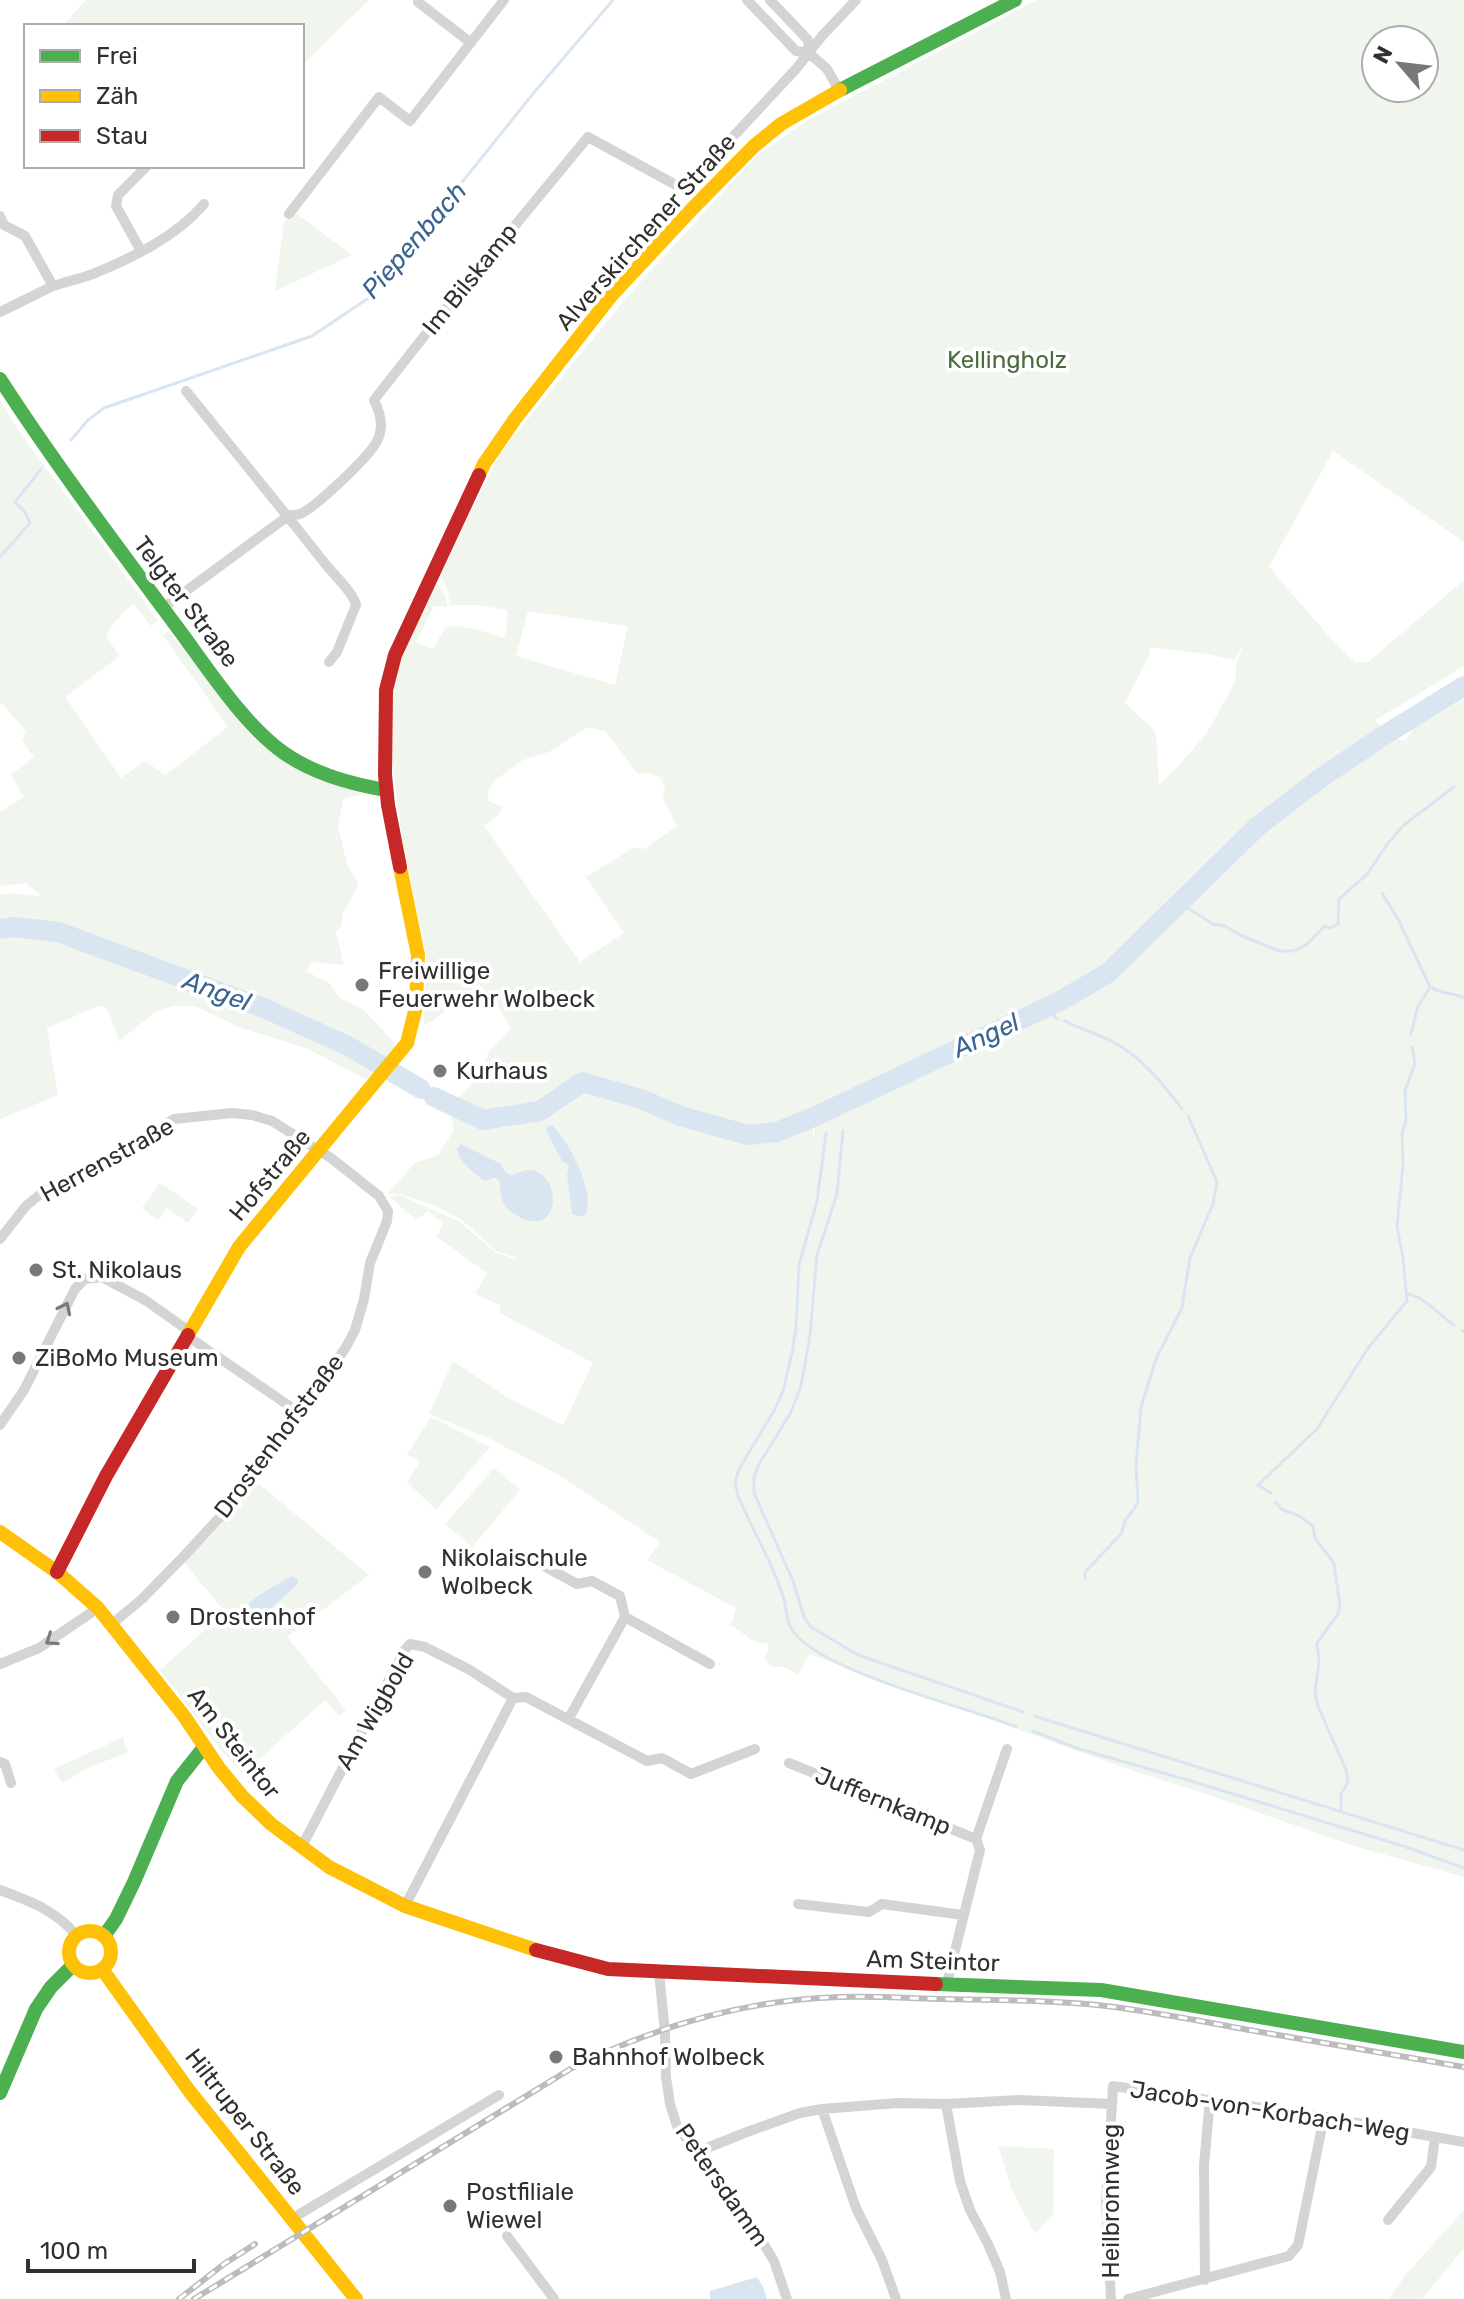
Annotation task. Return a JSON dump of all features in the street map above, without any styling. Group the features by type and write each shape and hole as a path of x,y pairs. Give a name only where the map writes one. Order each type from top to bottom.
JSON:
{"street":[{"path":"289,214 379,97 410,121 504,0"},
{"path":"747,0 796,51 809,53 827,69 839,90"},
{"path":"770,0 808,40 809,53"},
{"path":"703,197 702,170 856,0"},
{"name":"Alverskirchener Straße","path":"386,790 386,690 390,670 408,624 484,464 508,427 611,296 703,197 781,124 839,90 1015,0"},
{"path":"418,2 471,43"},
{"name":"Im Bilskamp","path":"163,608 288,516 301,514 342,482 370,452 381,428 379,409 374,400 588,137 679,186 688,183 702,170"},
{"path":"141,251 116,201 118,195 145,168"},
{"path":"0,312 53,286 92,274 141,251 195,214 204,204"},
{"path":"0,216 4,225 25,236 53,286"},
{"name":"Telgter Straße","path":"0,379 50,454 203,663 269,742 305,765 358,785 386,790"},
{"path":"186,391 355,599 356,605 337,652 329,662"},
{"name":"Hofstraße","path":"57,1572 106,1476 239,1247 407,1043 415,1019 418,955 386,790"},
{"name":"Herrenstraße","path":"0,1239 26,1206 43,1192 118,1153 174,1119 232,1113 252,1115 272,1121 318,1150"},
{"name":"Drostenhofstraße","path":"112,1624 142,1599 244,1491 301,1414 355,1330 370,1263 388,1211 379,1196 318,1150"},
{"path":"0,1425 24,1390 75,1289 85,1279 102,1277 145,1300 301,1414"},
{"name":"Am Steintor","path":"0,1532 57,1572 98,1608 184,1716 242,1796 278,1830 357,1883 405,1906 537,1950 608,1969 1101,1990 1464,2052"},
{"path":"546,1567 577,1584 592,1581 620,1596 625,1617 569,1718"},
{"path":"0,1664 39,1648 98,1608"},
{"path":"625,1617 710,1664"},
{"name":"Am Wigbold","path":"301,1848 410,1644 425,1647 470,1670 513,1698 526,1697 569,1718 647,1761 662,1758 691,1774 755,1749"},
{"path":"405,1906 513,1698"},
{"path":"104,1936 136,1881 174,1786 186,1766 204,1747"},
{"name":"Juffernkamp","path":"947,1983 980,1850 976,1839 1007,1749"},
{"path":"0,1762 5,1764 11,1783"},
{"name":"Juffernkamp","path":"789,1763 976,1839"},
{"path":"0,1890 50,1911 76,1935"},
{"path":"798,1904 869,1912 882,1904 963,1915"},
{"path":"91,1930 104,1936 109,1942 109,1961 102,1969 90,1974 83,1973 73,1965 69,1947 76,1935 91,1930"},
{"path":"0,2093 36,2009 51,1987 73,1965"},
{"name":"Hiltruper Straße","path":"102,1969 190,2092 356,2299"},
{"name":"Petersdamm","path":"659,1972 666,2077 677,2126 754,2228 774,2261 787,2299"},
{"name":"Jacob-von-Korbach-Weg","path":"697,2152 800,2113 822,2109 897,2103 1020,2100 1112,2104 1113,2086 1324,2117 1464,2142"},
{"path":"293,2218 499,2095"},
{"path":"1205,2280 1204,2165 1210,2099"},
{"path":"946,2104 960,2181 970,2210 1000,2272 1006,2299"},
{"name":"Heilbronnweg","path":"1111,2299 1106,2202 1112,2104"},
{"path":"822,2109 856,2208 882,2260 896,2299"},
{"path":"1128,2299 1289,2256 1298,2245 1324,2117"},
{"name":"Jacob-von-Korbach-Weg","path":"1388,2220 1431,2167 1435,2137"},
{"path":"507,2236 554,2299"}],"green space":[{"path":"86,0 369,0 304,63 304,24 64,24"},
{"name":"Kellingholz","path":"1037,0 1464,0 1464,542 1333,451 1269,567 1355,662 1368,662 1464,580 1464,666 1374,721 1401,741 1406,740 1413,729 1464,699 1464,1877 1354,1846 1139,1773 809,1654 798,1675 772,1666 765,1658 769,1647 766,1643 751,1640 731,1625 736,1608 647,1560 660,1542 559,1475 490,1439 429,1414 453,1361 510,1399 563,1425 593,1363 500,1313 500,1305 475,1294 487,1273 437,1237 443,1223 428,1211 416,1220 390,1197 399,1195 460,1222 496,1253 517,1259 515,1257 496,1251 462,1220 436,1206 400,1194 387,1194 415,1163 438,1155 454,1130 449,1107 481,1076 488,1052 511,1028 479,984 424,1025 426,955 402,837 389,735 394,669 436,583 446,596 447,607 434,606 416,642 433,649 443,632 452,626 504,638 507,610 478,605 450,605 440,574 500,453 627,297 754,158 808,120","holes":["528,611 628,626 615,685 516,656","1245,643 1237,661 1235,682 1207,733 1159,784 1156,732 1125,703 1150,654 1150,647 1234,660","588,727 605,731 638,774 649,773 661,778 665,789 663,799 677,826 644,849 633,848 586,877 624,933 580,962 484,826 500,814 502,806 488,801 493,782 523,760 549,752","585,1076 704,1118 751,1128 778,1124 822,1103 816,1116 813,1142 813,1120 782,1133 747,1140 585,1086","546,1128 569,1147 583,1177 589,1205 567,1175 569,1166 562,1161","459,1156 504,1167 511,1175 531,1171 545,1178 545,1218 528,1218 510,1210 502,1200 500,1182 472,1171"]},
{"path":"297,214 352,255 275,291 284,221"},
{"path":"0,400 16,427 158,620 151,626 133,603 113,624 106,637 120,656 65,697 121,778 145,761 165,775 228,727 163,635 168,631 224,694 321,779 363,794 343,799 338,826 347,864 359,885 336,932 344,965 312,962 306,971 330,984 339,997 365,1011 394,1042 394,1047 367,1080 308,1049 239,1027 195,1006 173,1006 154,1013 119,1041 109,1012 102,1005 47,1028 58,1095 0,1119 0,895 41,896 26,883 0,886 0,812 24,797 11,775 34,757 22,741 26,732 3,704 0,705"},
{"path":"160,1183 198,1209 188,1223 167,1208 158,1221 142,1208"},
{"path":"431,1417 490,1447 436,1510 407,1482 420,1462 407,1454"},
{"path":"494,1468 520,1490 472,1547 445,1524"},
{"path":"258,1483 369,1575 287,1637 346,1710 339,1717 325,1700 243,1774 160,1670 225,1612 183,1561"},
{"path":"123,1737 128,1752 88,1768 62,1783 54,1769"},
{"path":"998,2146 1054,2149 1053,2215 1035,2234 1012,2190"},
{"path":"1464,2210 1464,2248 1422,2299 1389,2299 1407,2273"}],"shaded area":[{"path":"552,1125 573,1154 584,1179 588,1204 586,1214 581,1217 572,1214 567,1175 569,1166 562,1161 546,1131 547,1126"},
{"path":"461,1144 501,1164 511,1175 529,1170 543,1176 552,1190 553,1198 544,1219 526,1220 514,1214 502,1200 500,1182 494,1178 485,1181 464,1163 457,1149"},
{"path":"291,1576 298,1579 297,1585 260,1618 253,1614 249,1603"},
{"path":"757,2277 767,2299 710,2299 710,2291"}],"waterway":[{"name":"Piepenbach","path":"71,440 88,420 104,408 312,336 370,297 532,95 613,0"},
{"name":"Piepenbach","path":"0,557 30,523 15,502 41,469"},
{"name":"Angel","path":"434,1097 483,1120 540,1111 582,1082 641,1099 680,1116 748,1135 777,1132 1060,1001 1108,973 1257,827 1322,777 1464,686"},
{"path":"1180,903 1213,924 1225,926 1279,951 1293,951 1306,945 1325,926 1331,928 1338,924 1339,899 1367,874 1404,825 1454,787"},
{"path":"1382,893 1399,921 1430,987 1418,1006 1411,1034"},
{"name":"Angel","path":"0,929 14,927 58,932 266,1009 348,1046 421,1089"},
{"path":"1431,987 1464,998"},
{"path":"1045,1008 1057,1019"},
{"path":"1065,1021 1113,1042 1133,1055 1159,1080 1182,1109"},
{"path":"1271,1493 1258,1485 1317,1429 1368,1348 1407,1301 1397,1227 1403,1165 1402,1133 1406,1120 1405,1091 1415,1063 1412,1047"},
{"name":"Angel","path":"846,1102 847,1110"},
{"name":"Angel","path":"825,1112 826,1119"},
{"path":"1085,1578 1085,1572 1121,1534 1126,1519 1136,1506 1141,1407 1156,1359 1182,1308 1190,1258 1213,1204 1217,1182 1188,1116"},
{"path":"843,1131 837,1194 817,1255 810,1336 801,1386 790,1414 759,1464 754,1477 754,1493 793,1581 804,1617 811,1627 858,1655 1023,1712"},
{"path":"826,1133 817,1201 799,1265 796,1328 783,1391 739,1469 735,1482 738,1496 768,1558 790,1626 804,1642 827,1658 858,1672 1016,1727"},
{"path":"1406,1293 1426,1302 1454,1325"},
{"path":"1276,1502 1281,1509 1313,1526 1315,1538 1334,1563 1340,1606 1338,1614 1317,1643 1319,1662 1315,1693 1346,1770 1348,1782 1341,1794 1341,1810"},
{"path":"1034,1716 1464,1850"},
{"path":"1033,1731 1076,1748 1406,1847 1464,1868"}],"railway":[{"path":"194,2299 572,2068 669,2028 769,2003 865,1997 1086,2004 1162,2014 1464,2067"},
{"path":"179,2299 255,2244"}],"traffic: fast":[{"path":"840,90 1015,0"},
{"path":"0,379 109,535 213,677 254,727 284,753 308,767 346,781 386,790"},
{"path":"104,1936 134,1882 177,1781 204,1747"},
{"path":"0,2093 36,2009 51,1987 73,1965"},
{"path":"936,1984 1101,1990 1464,2052"}],"traffic: slow":[{"path":"479,475 515,419 611,296 692,209 754,146 781,124 840,90"},
{"path":"188,1335 239,1247 407,1043 416,1007 418,955 400,867"},
{"path":"0,1532 57,1572 98,1608 184,1716 219,1768 271,1824 329,1867 405,1906 536,1950"},
{"path":"90,1931 105,1937 111,1952 105,1967 90,1973 75,1967 69,1952 75,1937 90,1931"},
{"path":"102,1969 190,2092 356,2299"}],"traffic: jam":[{"path":"400,867 385,775 386,690 395,655 479,475"},
{"path":"57,1572 106,1476 188,1335"},
{"path":"536,1950 608,1969 936,1984"}],"place":[{"name":"Freiwillige Feuerwehr Wolbeck","path":"362,985"},
{"name":"Kurhaus","path":"440,1071"},
{"name":"St. Nikolaus","path":"36,1270"},
{"name":"ZiBoMo Museum","path":"19,1358"},
{"name":"Nikolaischule Wolbeck","path":"425,1572"},
{"name":"Drostenhof","path":"173,1617"},
{"name":"Bahnhof Wolbeck","path":"556,2057"},
{"name":"Postfiliale Wiewel","path":"450,2206"}]}
